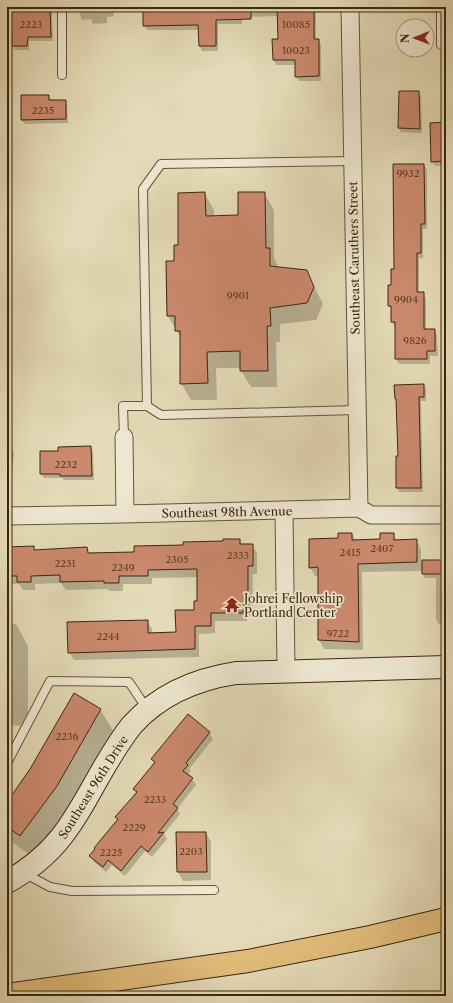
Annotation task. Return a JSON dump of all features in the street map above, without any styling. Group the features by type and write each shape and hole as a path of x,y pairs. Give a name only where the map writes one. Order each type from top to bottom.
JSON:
{"highway":[{"path":"7,995 248,961 370,937 446,919"}],"street":[{"name":"Southeast Caruthers Street","path":"350,7 359,508"},
{"path":"124,436 125,514"},
{"name":"Southeast 98th Avenue","path":"7,516 359,508 371,515 446,515"},
{"path":"284,510 286,671"},
{"name":"Southeast 96th Drive","path":"15,878 43,858 58,842 81,808 121,740 133,724 166,698 184,688 219,676 244,672 446,667"}],"lane":[{"path":"62,7 62,75"},
{"path":"441,7 441,45 446,45"},
{"path":"148,406 143,189 162,164 352,161"},
{"path":"124,436 123,406 148,406 160,415 357,410"},
{"path":"7,763 50,681 129,682 149,710"},
{"name":"Southeast 96th Drive","path":"15,878 72,891 214,890"}],"building":[{"path":"27,7 50,7 51,37 28,37 27,46 12,46 11,11 26,11"},
{"path":"143,7 251,7 251,19 216,20 216,46 199,46 198,25 143,26"},
{"path":"277,7 314,7 314,39 319,39 319,76 295,77 295,60 273,60 272,39 278,39"},
{"path":"399,91 419,91 420,129 398,128"},
{"path":"21,95 49,95 49,100 66,100 66,119 21,120"},
{"path":"446,122 446,161 431,162 430,123"},
{"path":"393,164 424,164 425,224 421,224 421,253 417,253 417,292 424,292 424,329 435,329 435,351 427,351 427,359 395,359 395,322 391,322 391,306 388,306 388,285 391,285 391,269 394,269"},
{"path":"205,192 206,216 238,215 238,192 265,192 266,248 270,248 270,266 307,270 314,287 307,303 270,308 271,326 267,326 268,371 240,371 240,351 207,352 208,383 180,384 180,331 175,331 175,316 167,316 166,261 174,261 174,245 178,245 178,193"},
{"path":"424,384 424,397 419,397 421,488 396,488 396,456 398,456 396,399 394,385"},
{"path":"91,446 92,476 60,476 60,474 40,474 40,451 58,451 58,447"},
{"path":"338,533 352,533 352,540 380,539 380,533 394,533 394,540 417,539 417,562 358,564 359,642 318,640 318,567 309,568 309,539 338,538"},
{"path":"223,539 240,539 240,544 253,544 253,566 248,566 248,608 243,608 243,613 211,613 211,626 195,626 195,649 68,653 67,622 148,620 148,633 176,632 175,610 194,610 194,601 197,601 197,569 148,570 148,576 119,576 119,583 104,583 104,581 60,582 60,575 31,576 31,582 17,582 17,576 7,576 7,547 34,546 34,550 87,547 88,553 134,552 134,546 183,545 183,542 223,541"},
{"path":"422,560 446,560 446,574 422,574"},
{"path":"74,693 101,709 57,786 20,836 7,827 7,802 30,769"},
{"path":"188,714 210,732 186,763 188,765 183,771 193,778 173,804 178,808 158,833 164,832 148,852 141,846 121,871 108,860 103,867 89,856 118,819 115,817 137,792 133,789 155,762 151,759"},
{"path":"176,832 206,832 207,872 177,872"}],"place":[{"name":"Johrei Fellowship Portland Center","path":"232,605"}]}
